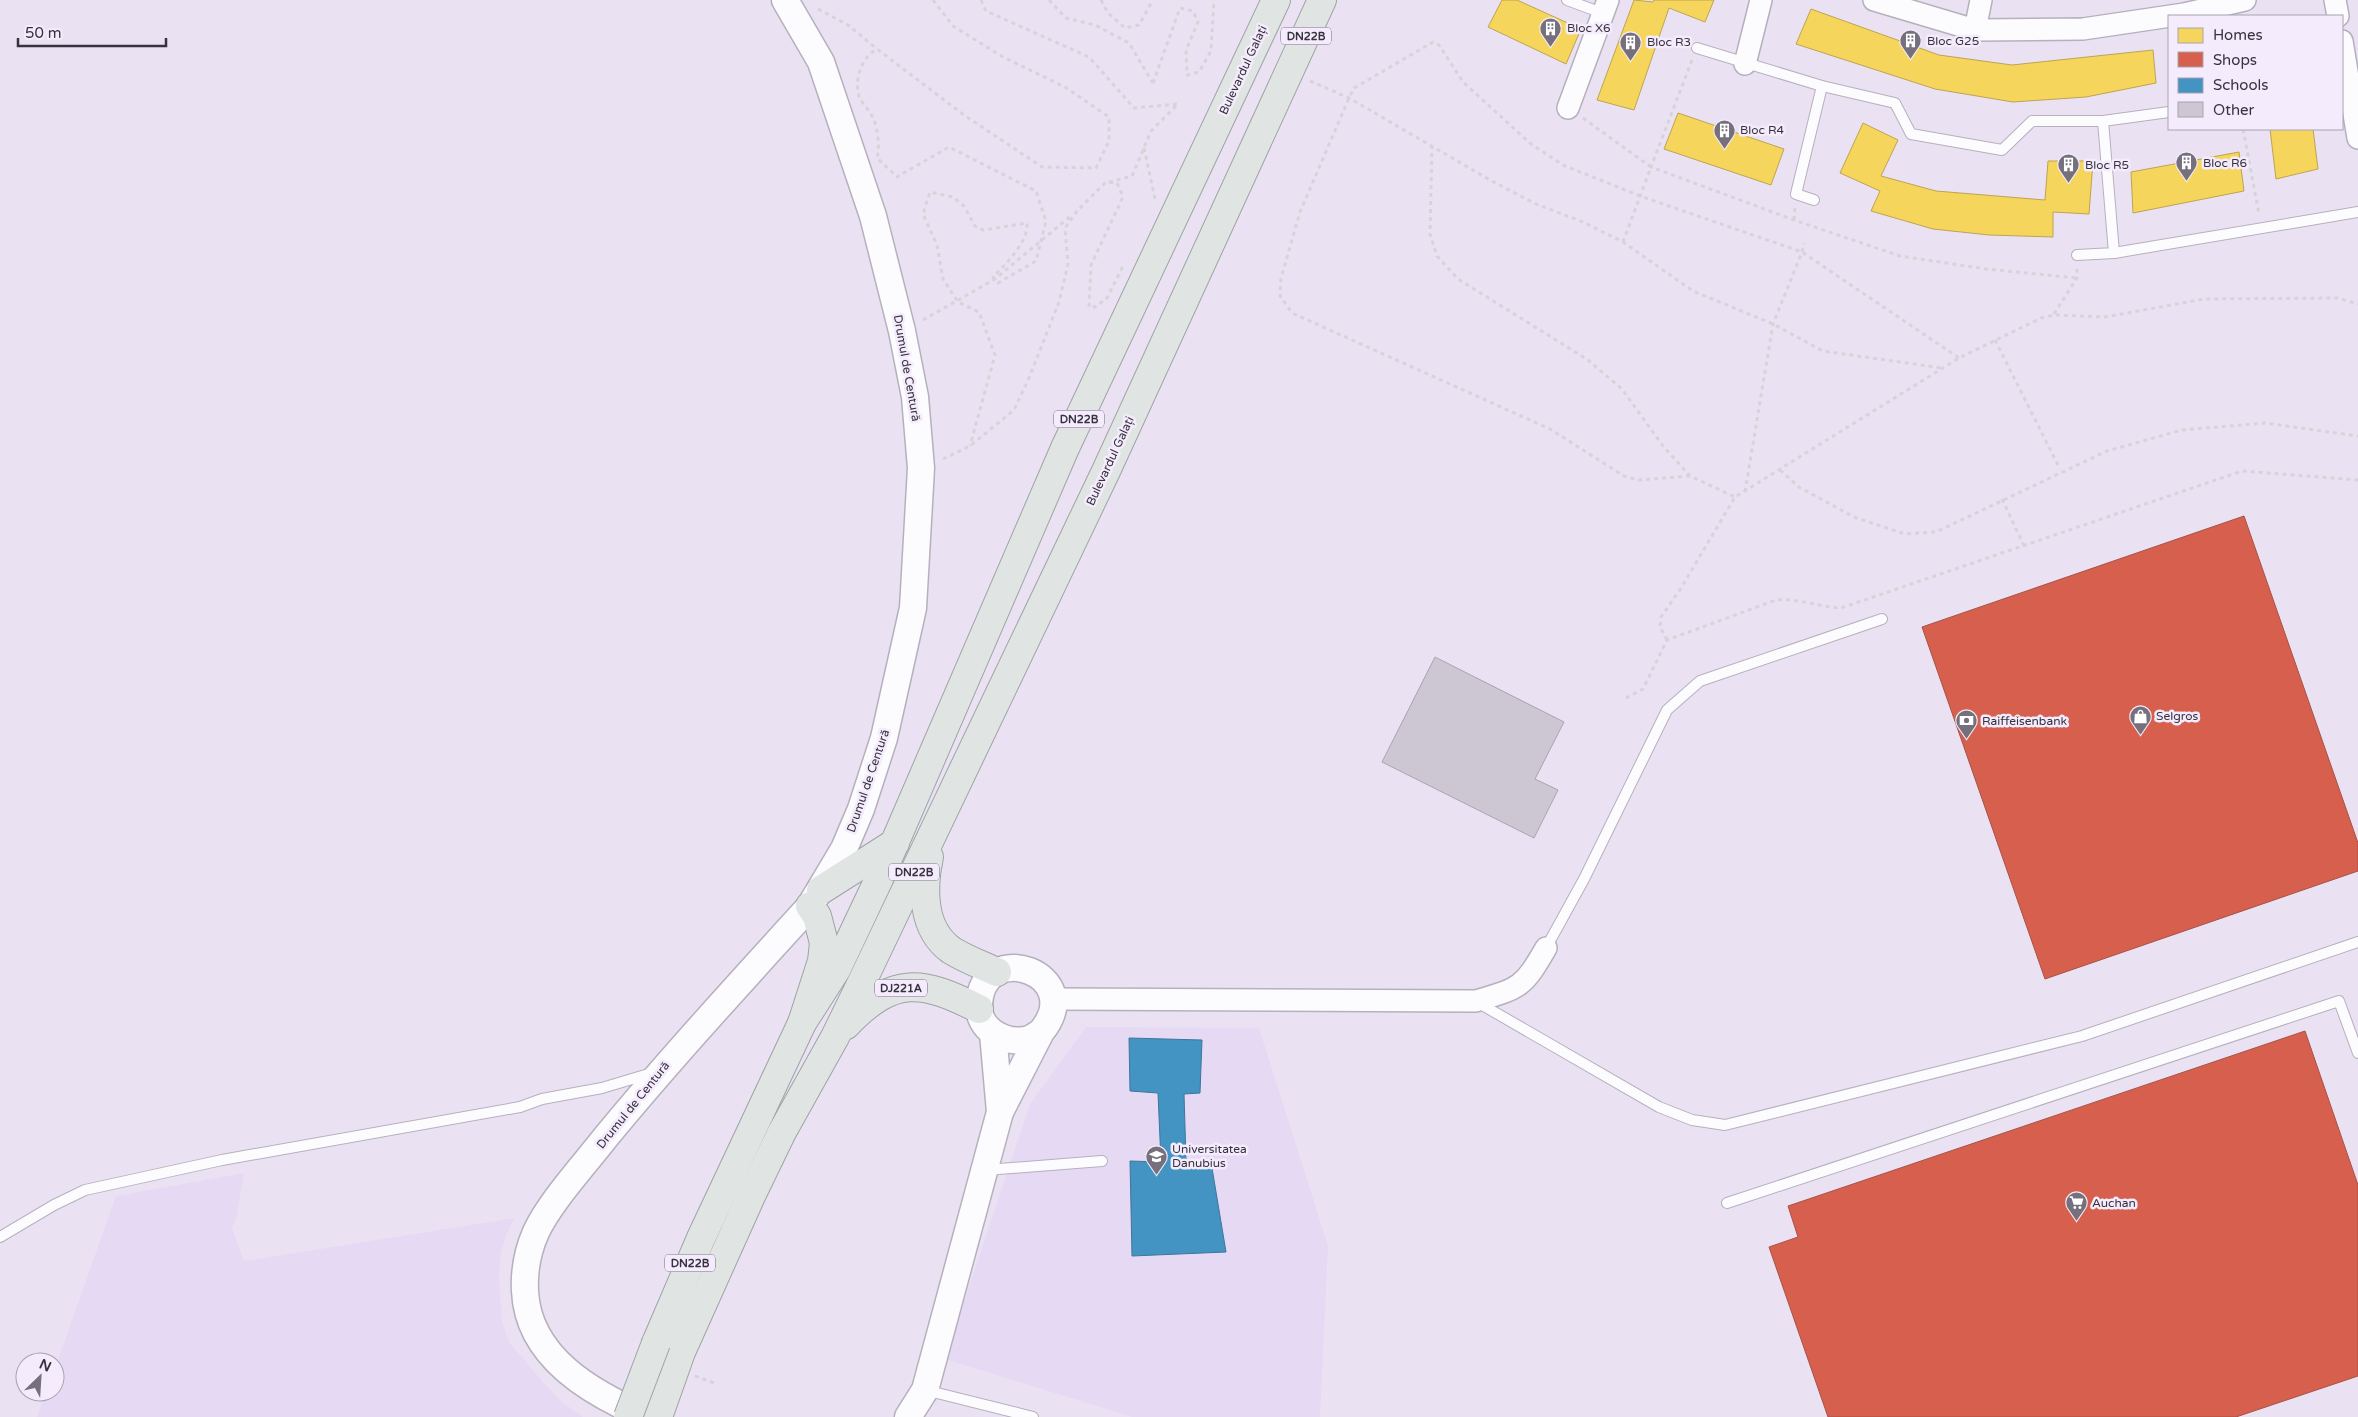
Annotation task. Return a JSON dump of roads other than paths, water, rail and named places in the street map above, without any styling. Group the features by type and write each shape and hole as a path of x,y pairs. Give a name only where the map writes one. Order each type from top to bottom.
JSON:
{"main road":[{"name":"Bulevardul Galați","path":"802,1022 836,970 879,880 1065,448 1276,0"},
{"name":"Bulevardul Galați","path":"835,1037 1106,471 1322,0"},
{"path":"937,824 926,874 925,909 936,933 950,949 997,972"},
{"path":"802,1022 822,961 824,943 816,898 895,843"},
{"name":"DJ221A","path":"835,1037 861,1009 884,994 904,986 927,987 952,995 979,1009"},
{"name":"DN22B","path":"628,1417 656,1343 705,1229 802,1022"},
{"name":"DN22B","path":"658,1417 681,1352 782,1132 835,1037"}],"street":[{"path":"1744,64 1761,0"},
{"path":"1874,0 1976,30 2083,29 2168,17"},
{"path":"1976,30 1981,0"},
{"path":"2184,15 2245,0"},
{"path":"2335,0 2338,15"},
{"name":"Drumul de Centură","path":"646,1417 592,1391 570,1374 551,1355 537,1334 529,1314 525,1292 529,1253 536,1231 578,1173 661,1070 816,898 844,849 861,809 884,738 913,608 922,468 915,397 902,331 873,216 821,62 788,5"},
{"path":"1568,108 1605,7"},
{"path":"2343,47 2358,138"},
{"path":"1053,999 1476,1002 1511,991 1523,982 1528,978 1546,948"},
{"path":"908,1417 925,1390 1000,1112 1041,1032 1049,1023 1053,1012 1053,999 1048,986 1038,975 1025,968 1011,968 997,972 986,982 980,995 979,1009 984,1022 993,1033 1008,1041 1026,1040 1041,1032"},
{"path":"993,1033 1000,1112"}],"lane":[{"path":"1567,0 1605,7"},
{"path":"1697,48 1744,64 1822,86 1895,103 1911,134 2002,150 2032,121 2103,121 2168,112"},
{"path":"1814,200 1796,194 1822,86"},
{"path":"2103,121 2114,252"},
{"path":"2077,255 2114,252 2358,212"},
{"path":"1546,948 1584,880 1667,710 1700,681 1882,620"},
{"path":"1476,1002 1659,1107 1692,1120 1725,1125 2082,1036 2358,942"},
{"path":"1727,1204 2339,1001 2358,1053"},
{"path":"0,1237 54,1205 85,1190 222,1160 520,1107 542,1099 602,1088 661,1070"},
{"path":"984,1170 1102,1161"},
{"path":"925,1390 1033,1417"}],"place":[{"name":"Bloc X6","path":"1551,47"},
{"name":"Bloc G25","path":"1911,60"},
{"name":"Bloc R3","path":"1631,61"},
{"name":"Bloc R4","path":"1724,149"},
{"name":"Bloc R6","path":"2187,182"},
{"name":"Bloc R5","path":"2069,184"},
{"name":"Selgros","path":"2140,735"},
{"name":"Raiffeisenbank","path":"1966,740"},
{"name":"Universitatea Danubius","path":"1156,1175"},
{"name":"Auchan","path":"2076,1222"}]}
